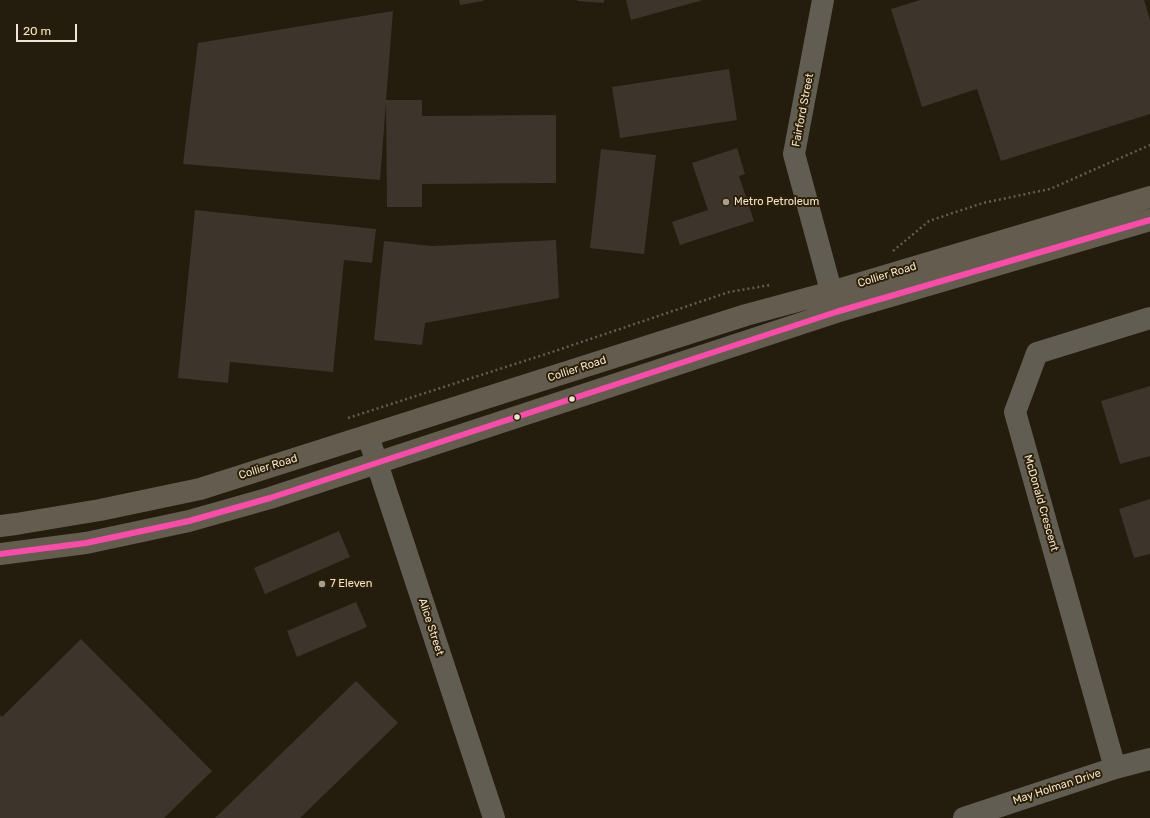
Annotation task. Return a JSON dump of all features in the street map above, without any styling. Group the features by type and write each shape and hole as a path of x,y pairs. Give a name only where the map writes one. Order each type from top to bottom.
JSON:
{"main road":[{"name":"Collier Road","path":"0,526 100,510 200,489 746,315 831,292 1150,197"},
{"name":"Collier Road","path":"0,554 86,543 189,521 270,498 836,312 1150,220"}],"street":[{"name":"Fairford Street","path":"823,0 794,154 836,312"},
{"name":"McDonald Crescent","path":"1115,768 1015,412 1037,353 1150,318"},
{"name":"Alice Street","path":"368,436 494,818"},
{"name":"May Holman Drive","path":"964,818 1115,768 1150,759"}],"path":[{"path":"890,253 929,221 983,203 1050,189 1150,145"},
{"path":"344,419 552,352 729,292 771,284"}],"building":[{"path":"459,0 483,0 483,1 460,5"},
{"path":"604,0 604,3 577,1"},
{"path":"626,0 703,0 631,20"},
{"path":"920,0 1144,0 1150,20 1150,114 1001,161 977,89 922,107 891,9"},
{"path":"393,11 386,100 422,100 422,116 556,115 556,183 422,184 422,207 387,207 386,103 380,180 183,164 198,43"},
{"path":"729,69 737,120 620,138 612,87"},
{"path":"737,148 745,174 739,176 754,221 680,245 672,222 708,210 692,163"},
{"path":"601,149 656,155 644,254 590,248"},
{"path":"195,210 376,229 372,263 344,260 333,372 230,362 228,383 178,378"},
{"path":"556,240 559,298 425,323 422,345 374,340 384,241 432,246"},
{"path":"1150,386 1150,456 1120,464 1101,401"},
{"path":"1150,499 1150,554 1134,558 1119,509"},
{"path":"339,531 350,557 265,594 254,568"},
{"path":"356,602 367,627 297,657 287,631"},
{"path":"81,639 212,771 164,818 0,818 0,715 2,717"},
{"path":"356,681 398,723 300,818 215,818"}],"transit line":[{"path":"0,554 86,543 189,521 270,498 836,312 1150,220"}],"place":[{"name":"Metro Petroleum","path":"726,202"},
{"name":"7 Eleven","path":"322,584"}]}
